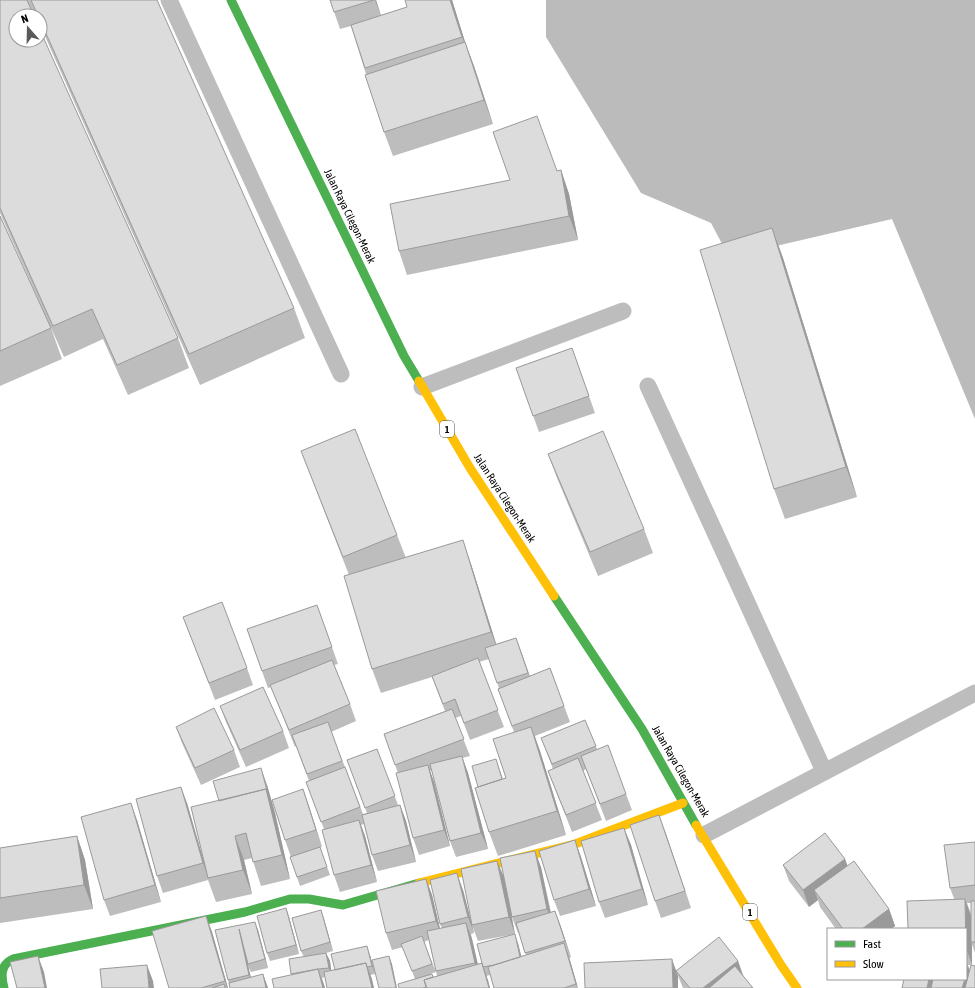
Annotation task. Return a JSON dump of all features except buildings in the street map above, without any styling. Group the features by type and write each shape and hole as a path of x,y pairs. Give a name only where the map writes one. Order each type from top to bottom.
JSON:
{"main road":[{"name":"Jalan Raya Cilegon-Merak","path":"231,0 404,356 470,468 642,729 683,803 704,835 781,965 797,988"},
{"path":"4,988 0,973 1,966 6,961 13,959 245,912 290,900 309,899 343,905 419,883 575,844 683,803"}],"lane":[{"path":"0,16 36,0"},
{"path":"169,0 341,374"},
{"path":"422,387 623,311"},
{"path":"648,386 824,771"},
{"path":"704,835 975,693"}],"shaded area":[{"path":"546,0 975,0 975,419 892,219 729,257 711,223 641,193 546,37"}],"traffic: fast":[{"path":"231,0 404,356 419,381"},
{"path":"554,596 642,729 696,825"},
{"path":"4,988 2,971 6,964 13,959 245,912 290,899 309,899 343,905 419,883"}],"traffic: slow":[{"path":"419,381 470,468 554,596"},
{"path":"419,883 575,844 683,803"},
{"path":"696,825 781,965 797,988"}]}
